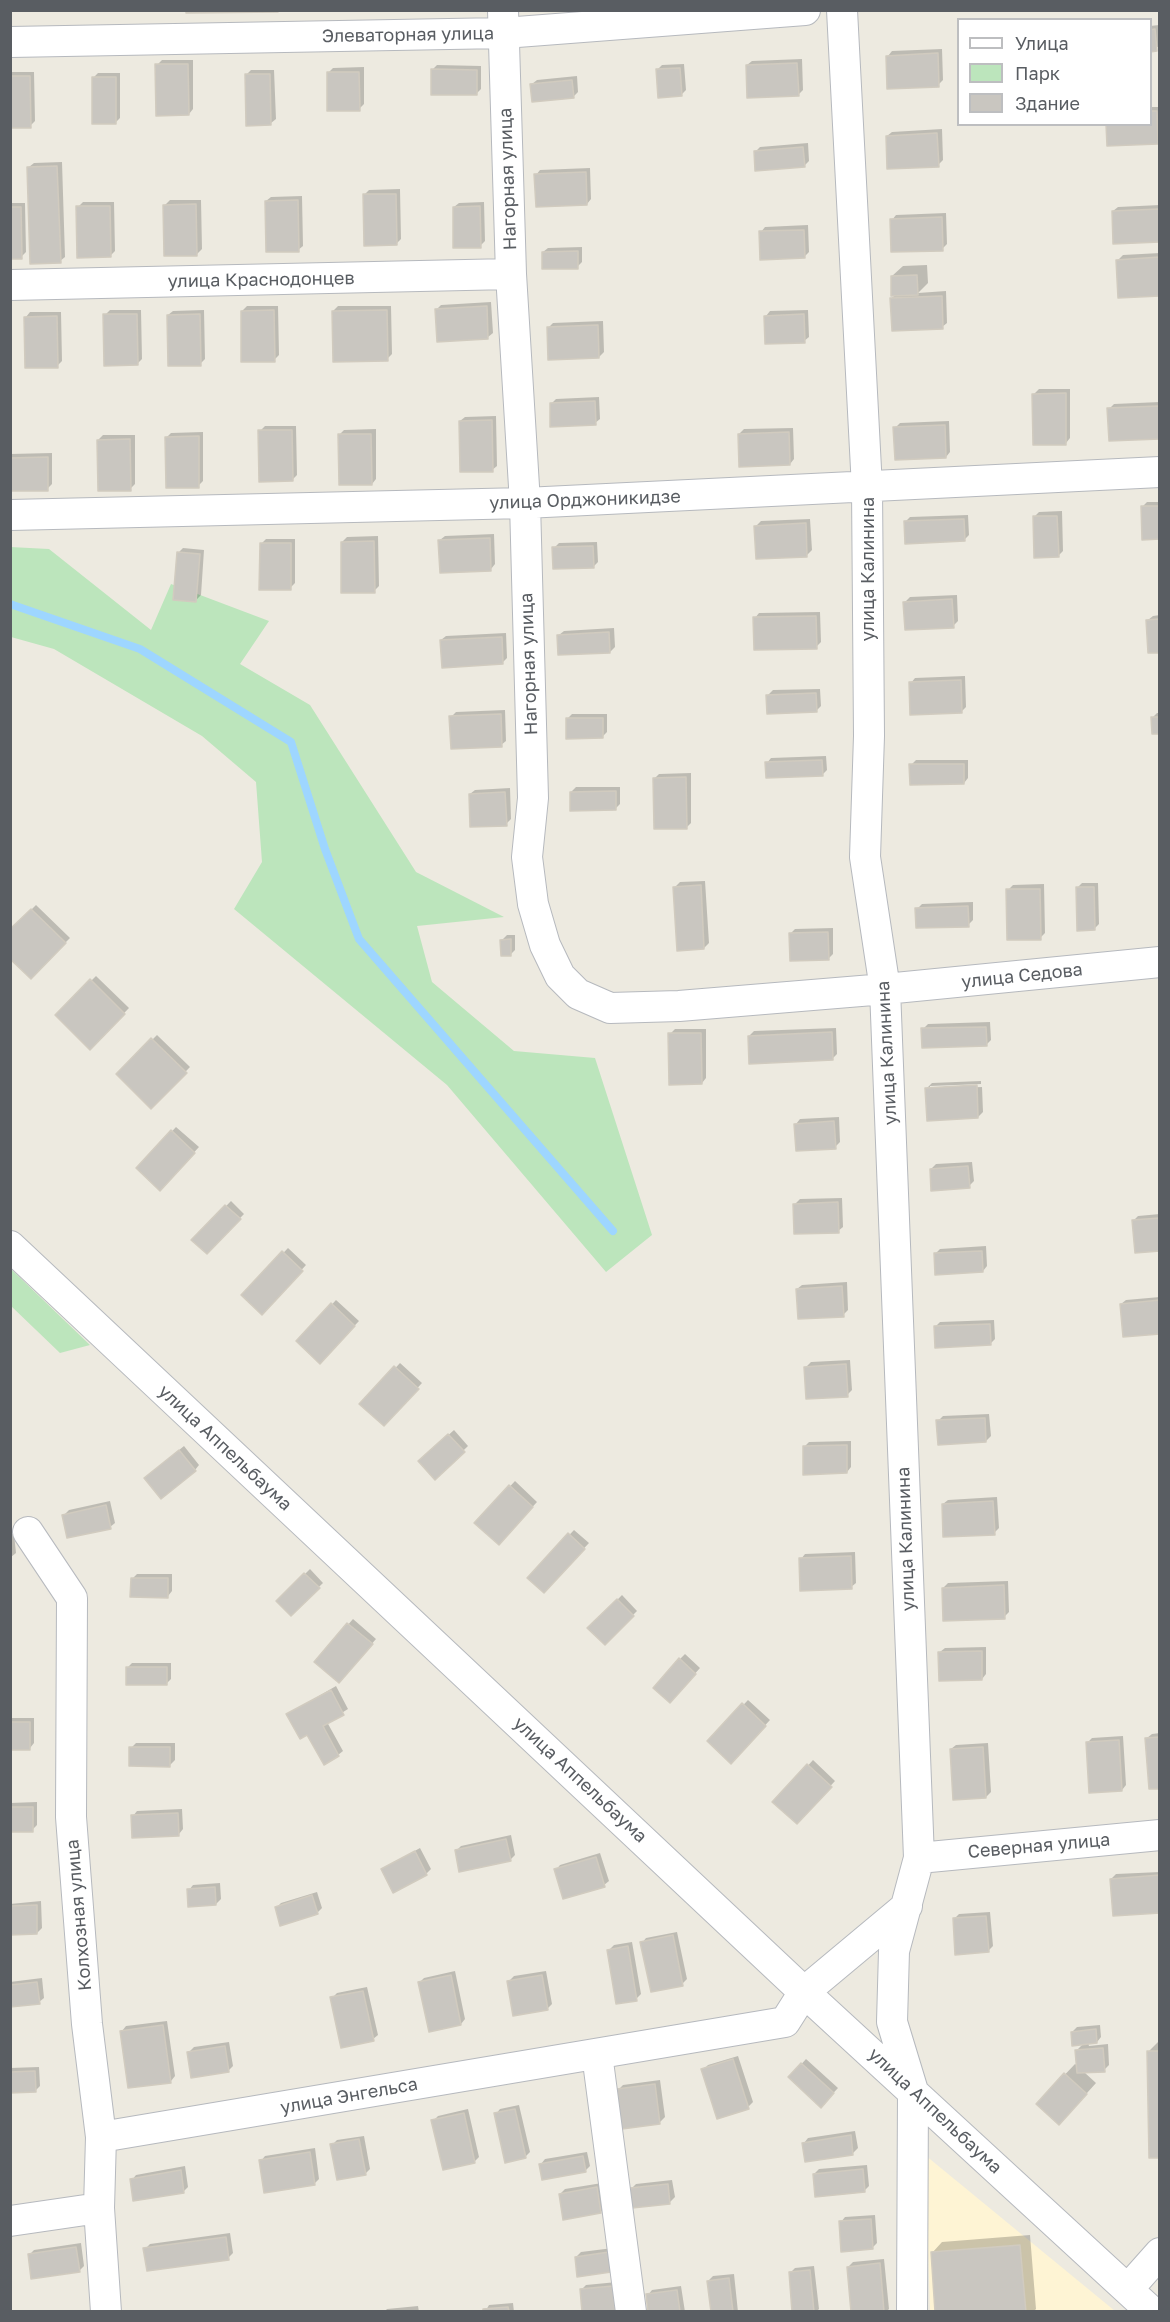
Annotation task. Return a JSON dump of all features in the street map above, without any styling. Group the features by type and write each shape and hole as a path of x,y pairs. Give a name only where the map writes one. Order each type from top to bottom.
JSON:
{"street":[{"name":"Элеваторная улица","path":"10,42 805,10"},
{"name":"улица Калинина","path":"842,10 867,488 869,736 865,857 885,989 919,1858 894,1951 892,2022 913,2091"},
{"name":"Нагорная улица","path":"503,22 511,274 525,503 532,798 527,857 532,904 545,945 560,976 578,994 610,1008 679,1006 885,989"},
{"name":"улица Краснодонцев","path":"10,285 511,274"},
{"name":"улица Орджоникидзе","path":"10,516 525,503 1160,472"},
{"name":"улица Седова","path":"885,989 1160,962"},
{"name":"улица Аппельбаума","path":"10,1246 804,1992 1152,2312"},
{"name":"Колхозная улица","path":"28,1532 72,1598 71,1817 87,2024 101,2137 99,2208 106,2312"},
{"name":"Северная улица","path":"919,1858 1160,1835"},
{"name":"улица Энгельса","path":"101,2137 785,2022 804,1992 907,1906"},
{"path":"597,2054 631,2312"},
{"path":"912,2312 913,2091"},
{"path":"10,2221 99,2208"},
{"path":"1128,2289 1160,2253"}],"shaded area":[{"path":"925,2155 1115,2311 930,2311"}],"green space":[{"path":"10,547 49,549 151,630 171,584 269,621 240,664 310,705 416,872 504,917 417,926 432,982 514,1051 595,1058 652,1235 606,1272 447,1085 234,909 262,862 256,782 202,736 54,649 11,637"},
{"path":"10,1269 90,1345 60,1353 11,1306"}],"building":[{"path":"186,10 278,10 278,12 186,13"},
{"path":"1155,29 1157,51 1152,52 1152,30"},
{"path":"938,53 939,87 887,89 886,56"},
{"path":"797,63 799,96 747,98 746,65"},
{"path":"155,64 188,64 189,115 156,116"},
{"path":"680,68 682,96 658,98 656,69"},
{"path":"431,69 477,70 477,95 431,95"},
{"path":"327,72 359,72 360,111 327,111"},
{"path":"245,74 270,74 271,125 246,126"},
{"path":"10,76 30,76 31,128 10,128"},
{"path":"92,77 116,77 116,124 92,124"},
{"path":"572,80 574,98 532,102 530,84"},
{"path":"1152,111 1157,111 1158,144 1107,146 1106,126 1152,126"},
{"path":"937,133 939,167 887,169 886,136"},
{"path":"803,147 805,167 755,171 754,151"},
{"path":"57,166 61,263 30,264 27,167"},
{"path":"586,172 587,205 536,207 534,174"},
{"path":"363,194 396,194 397,245 364,246"},
{"path":"298,200 299,252 266,252 265,201"},
{"path":"196,204 197,256 164,256 163,205"},
{"path":"76,206 110,206 111,257 77,258"},
{"path":"480,206 481,248 453,248 453,207"},
{"path":"10,207 21,207 22,259 10,259"},
{"path":"1160,209 1160,242 1113,244 1112,211"},
{"path":"942,217 943,251 891,252 890,219"},
{"path":"804,230 805,258 760,260 759,231"},
{"path":"578,251 578,269 542,269 542,252"},
{"path":"1160,257 1160,296 1118,298 1116,260"},
{"path":"917,275 918,295 891,296 891,276"},
{"path":"942,296 943,329 892,331 890,298"},
{"path":"487,306 488,339 437,342 435,309"},
{"path":"274,310 275,362 241,362 241,311"},
{"path":"387,310 388,361 333,362 332,311"},
{"path":"103,314 137,314 138,365 104,366"},
{"path":"200,314 201,366 168,366 167,315"},
{"path":"804,314 805,343 765,344 764,316"},
{"path":"57,316 58,368 25,368 24,317"},
{"path":"598,325 599,358 548,360 547,327"},
{"path":"1066,393 1066,445 1033,445 1032,394"},
{"path":"595,401 596,425 550,427 550,403"},
{"path":"1159,406 1160,439 1109,441 1107,408"},
{"path":"492,420 493,472 460,472 459,421"},
{"path":"945,425 946,458 895,460 893,427"},
{"path":"258,430 292,430 293,481 259,482"},
{"path":"789,432 790,465 739,467 738,434"},
{"path":"338,434 371,434 372,485 339,485"},
{"path":"199,436 199,488 166,488 165,437"},
{"path":"130,439 131,491 98,491 97,440"},
{"path":"48,457 48,491 10,491 10,458"},
{"path":"1141,506 1160,506 1160,539 1142,540"},
{"path":"1033,516 1057,516 1059,557 1034,558"},
{"path":"964,519 965,541 905,544 904,521"},
{"path":"806,523 807,557 756,559 754,526"},
{"path":"490,538 491,571 440,573 438,540"},
{"path":"374,541 375,593 341,593 341,542"},
{"path":"260,543 291,543 291,590 259,590"},
{"path":"593,546 594,568 553,569 552,547"},
{"path":"177,552 200,554 196,602 173,600"},
{"path":"952,599 954,628 905,630 903,602"},
{"path":"816,616 817,649 754,650 753,617"},
{"path":"1160,619 1160,653 1148,653 1146,620"},
{"path":"609,632 610,653 558,655 557,635"},
{"path":"502,637 503,664 442,668 440,640"},
{"path":"961,680 962,713 910,715 909,682"},
{"path":"816,693 817,712 767,714 766,695"},
{"path":"501,714 502,747 451,749 449,716"},
{"path":"1151,717 1160,717 1160,734 1152,734"},
{"path":"566,718 603,718 603,738 566,739"},
{"path":"822,760 823,776 766,778 765,762"},
{"path":"909,764 964,764 964,784 910,785"},
{"path":"686,777 687,829 654,829 653,778"},
{"path":"616,791 616,810 570,811 570,792"},
{"path":"505,792 507,826 470,827 469,794"},
{"path":"701,885 704,949 677,951 673,887"},
{"path":"1076,887 1094,887 1095,930 1077,931"},
{"path":"1006,889 1040,889 1041,940 1007,940"},
{"path":"968,906 969,927 916,928 915,908"},
{"path":"31,909 66,943 31,979 10,959 10,929"},
{"path":"828,932 829,960 790,961 789,933"},
{"path":"511,939 511,956 501,956 500,940"},
{"path":"90,979 125,1014 90,1050 55,1015"},
{"path":"986,1027 987,1046 922,1048 921,1028"},
{"path":"832,1032 833,1060 749,1064 748,1036"},
{"path":"668,1033 701,1033 702,1084 669,1085"},
{"path":"151,1038 187,1073 151,1109 116,1074"},
{"path":"977,1085 978,1118 927,1121 925,1088"},
{"path":"834,1121 836,1149 796,1151 794,1124"},
{"path":"171,1130 195,1153 160,1191 136,1168"},
{"path":"968,1166 970,1188 931,1191 930,1169"},
{"path":"838,1202 839,1233 794,1234 793,1204"},
{"path":"225,1205 241,1219 207,1254 191,1240"},
{"path":"1160,1218 1160,1251 1135,1253 1132,1220"},
{"path":"282,1251 303,1271 262,1315 241,1295"},
{"path":"982,1251 983,1272 935,1275 934,1253"},
{"path":"842,1286 844,1317 798,1319 796,1289"},
{"path":"1160,1300 1160,1334 1123,1337 1120,1304"},
{"path":"331,1303 355,1326 320,1364 296,1341"},
{"path":"990,1324 991,1345 935,1348 934,1326"},
{"path":"846,1364 848,1397 806,1399 804,1367"},
{"path":"394,1366 419,1389 384,1426 359,1404"},
{"path":"985,1418 986,1442 938,1445 936,1420"},
{"path":"448,1434 465,1452 435,1480 418,1461"},
{"path":"847,1445 847,1473 803,1475 803,1446"},
{"path":"179,1450 196,1471 161,1499 144,1478"},
{"path":"509,1485 533,1507 499,1545 474,1523"},
{"path":"993,1501 995,1535 943,1537 942,1504"},
{"path":"106,1505 111,1529 67,1538 62,1515"},
{"path":"568,1533 585,1549 544,1593 527,1578"},
{"path":"851,1556 852,1589 800,1591 799,1558"},
{"path":"304,1573 320,1588 291,1616 276,1601"},
{"path":"131,1578 168,1578 168,1598 130,1597"},
{"path":"1004,1585 1005,1619 943,1621 942,1588"},
{"path":"617,1599 634,1616 605,1645 587,1628"},
{"path":"347,1623 373,1644 339,1683 314,1662"},
{"path":"982,1651 982,1680 939,1681 938,1652"},
{"path":"679,1658 696,1674 670,1703 653,1688"},
{"path":"126,1667 167,1667 167,1685 126,1685"},
{"path":"331,1690 344,1715 323,1726 339,1756 324,1765 307,1735 300,1739 286,1714"},
{"path":"742,1703 766,1726 731,1764 707,1741"},
{"path":"10,1722 30,1722 30,1750 10,1750"},
{"path":"1160,1737 1160,1789 1149,1789 1145,1738"},
{"path":"1119,1740 1122,1791 1089,1793 1086,1742"},
{"path":"129,1747 170,1747 170,1767 129,1766"},
{"path":"983,1747 986,1798 953,1800 950,1749"},
{"path":"807,1764 832,1787 797,1824 772,1802"},
{"path":"10,1807 33,1807 33,1832 10,1832"},
{"path":"178,1813 179,1836 132,1838 131,1815"},
{"path":"506,1839 511,1861 459,1872 455,1850"},
{"path":"415,1851 427,1875 393,1893 381,1869"},
{"path":"596,1857 605,1887 563,1899 554,1869"},
{"path":"1160,1875 1160,1913 1113,1916 1110,1879"},
{"path":"215,1887 216,1905 188,1907 187,1889"},
{"path":"312,1895 318,1914 280,1926 275,1907"},
{"path":"37,1905 37,1934 10,1935 10,1906"},
{"path":"986,1916 989,1952 955,1955 953,1918"},
{"path":"673,1935 683,1986 651,1992 640,1942"},
{"path":"628,1946 637,2001 616,2004 607,1950"},
{"path":"451,1975 461,2025 429,2032 418,1982"},
{"path":"542,1975 548,2010 513,2016 507,1981"},
{"path":"37,1982 40,2004 10,2007 10,1985"},
{"path":"363,1991 374,2041 341,2048 330,1997"},
{"path":"163,2025 171,2083 128,2088 120,2031"},
{"path":"1096,2029 1097,2043 1072,2046 1071,2032"},
{"path":"225,2046 229,2072 191,2078 187,2052"},
{"path":"1103,2048 1105,2072 1077,2073 1075,2050"},
{"path":"1147,2051 1160,2051 1160,2158 1149,2158"},
{"path":"733,2059 749,2109 717,2119 701,2069"},
{"path":"801,2063 834,2093 821,2108 788,2077"},
{"path":"35,2071 36,2092 10,2093 10,2072"},
{"path":"1064,2073 1087,2094 1059,2125 1036,2104"},
{"path":"655,2084 660,2124 622,2129 617,2089"},
{"path":"515,2109 526,2158 505,2163 494,2113"},
{"path":"464,2113 475,2163 443,2170 431,2120"},
{"path":"851,2135 853,2155 805,2162 802,2143"},
{"path":"359,2139 366,2175 337,2180 330,2144"},
{"path":"310,2152 315,2185 264,2193 259,2160"},
{"path":"583,2156 586,2172 542,2180 539,2164"},
{"path":"863,2169 865,2192 815,2197 813,2174"},
{"path":"181,2170 184,2193 133,2201 130,2179"},
{"path":"668,2184 670,2204 632,2208 630,2188"},
{"path":"597,2187 601,2213 563,2220 559,2194"},
{"path":"871,2219 873,2249 841,2252 839,2221"},
{"path":"226,2237 229,2260 147,2271 143,2248"},
{"path":"1020,2245 1026,2312 935,2312 931,2252"},
{"path":"76,2247 80,2272 31,2279 28,2254"},
{"path":"609,2252 611,2272 577,2277 575,2257"},
{"path":"880,2263 884,2312 851,2312 847,2267"},
{"path":"810,2270 814,2312 792,2312 789,2272"},
{"path":"729,2278 733,2312 711,2312 707,2281"},
{"path":"613,2286 615,2312 582,2312 580,2289"},
{"path":"677,2290 680,2312 648,2312 646,2294"},
{"path":"508,2307 509,2312 483,2312 483,2309"}],"waterway":[{"path":"10,604 140,649 291,742 325,849 359,939 613,1231"}]}
